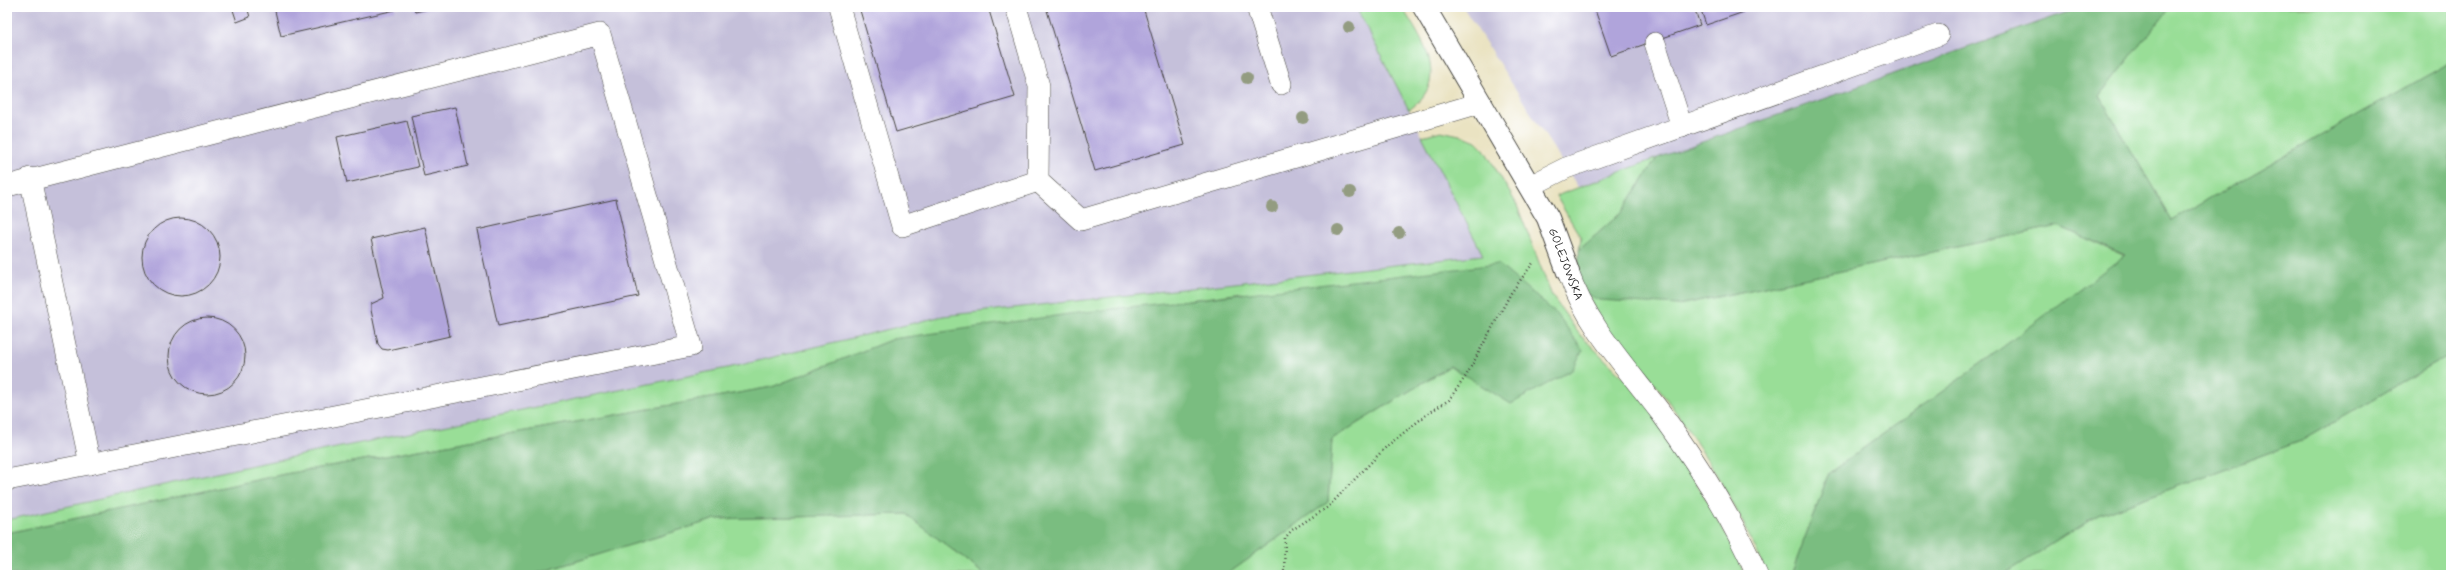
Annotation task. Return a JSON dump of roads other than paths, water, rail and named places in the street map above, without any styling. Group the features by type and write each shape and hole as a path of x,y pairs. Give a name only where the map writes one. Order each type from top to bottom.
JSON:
{"street":[{"name":"GOLEJOWSKA","path":"1424,7 1548,218 1568,272"}],"lane":[{"path":"839,7 902,226 1038,181"},
{"path":"1016,7 1039,86 1038,181 1081,220 1480,103"},
{"path":"1257,7 1281,84"},
{"path":"7,186 30,178 600,34 691,346 7,480"},
{"path":"1530,186 1566,168 1938,35"},
{"path":"1655,43 1682,127"},
{"path":"30,178 90,464"},
{"name":"GOLEJOWSKA","path":"1568,272 1575,292 1594,327 1696,463 1727,514 1757,575"}]}
